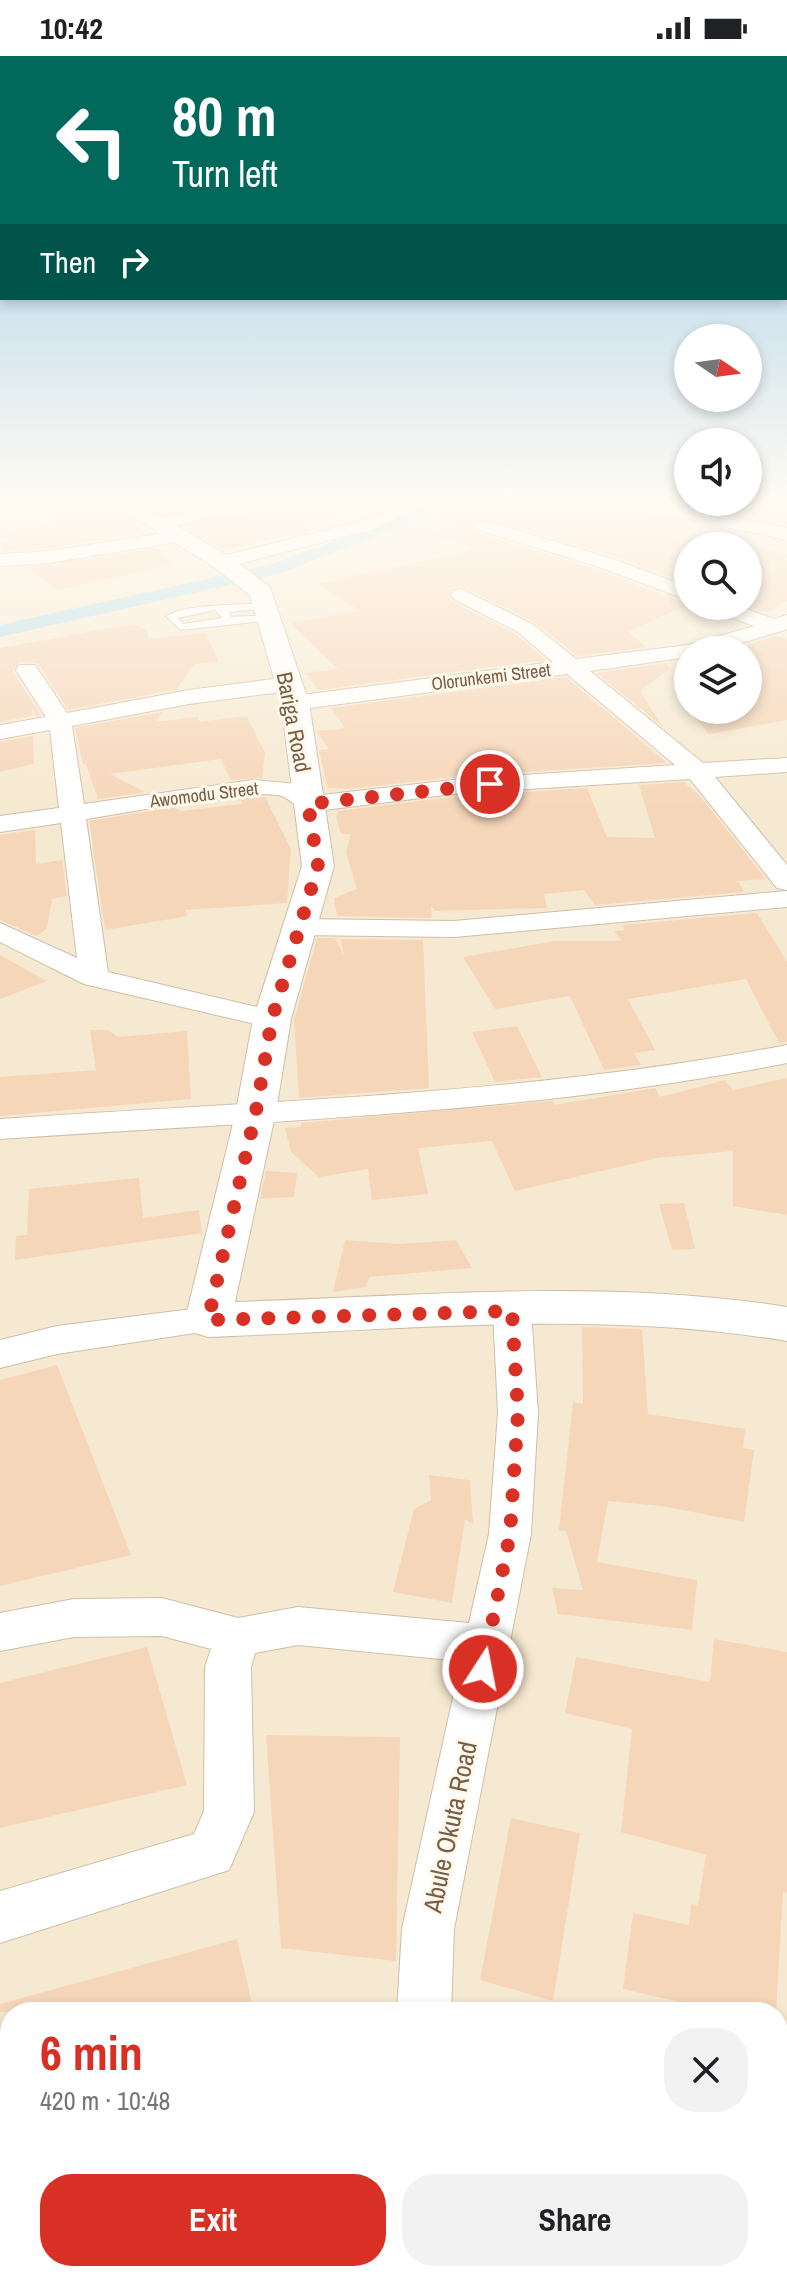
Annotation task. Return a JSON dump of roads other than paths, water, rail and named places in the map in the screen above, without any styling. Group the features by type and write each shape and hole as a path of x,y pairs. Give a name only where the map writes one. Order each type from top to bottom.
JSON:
{"street":[{"path":"261,601 265,605"},
{"path":"472,601 525,628 696,770 787,882"},
{"name":"Bariga Road","path":"208,1320 256,1111 272,1019 318,866 292,694 265,605"},
{"name":"Olorunkemi Street","path":"741,636 781,624"},
{"name":"Olorunkemi Street","path":"0,732 189,697 292,694 674,653"},
{"path":"27,670 60,720 94,978"},
{"path":"308,804 461,786 787,765"},
{"name":"Awomodu Street","path":"0,824 253,787 288,789 308,804"},
{"path":"299,927 454,929 787,899"},
{"path":"0,931 94,978 272,1019"},
{"path":"0,1129 479,1096 685,1074 787,1054"},
{"path":"0,1354 57,1340 208,1320 605,1306 719,1313 787,1324"},
{"name":"Abule Okuta Road","path":"424,2002 428,1929 510,1534 518,1413 512,1311"},
{"path":"0,1632 74,1618 162,1617 238,1637 298,1626 488,1644"},
{"path":"0,1917 211,1853 229,1812 228,1667 238,1637"}],"lane":[{"path":"226,615 265,605"}],"waterway":[{"path":"0,631 134,601"}]}
